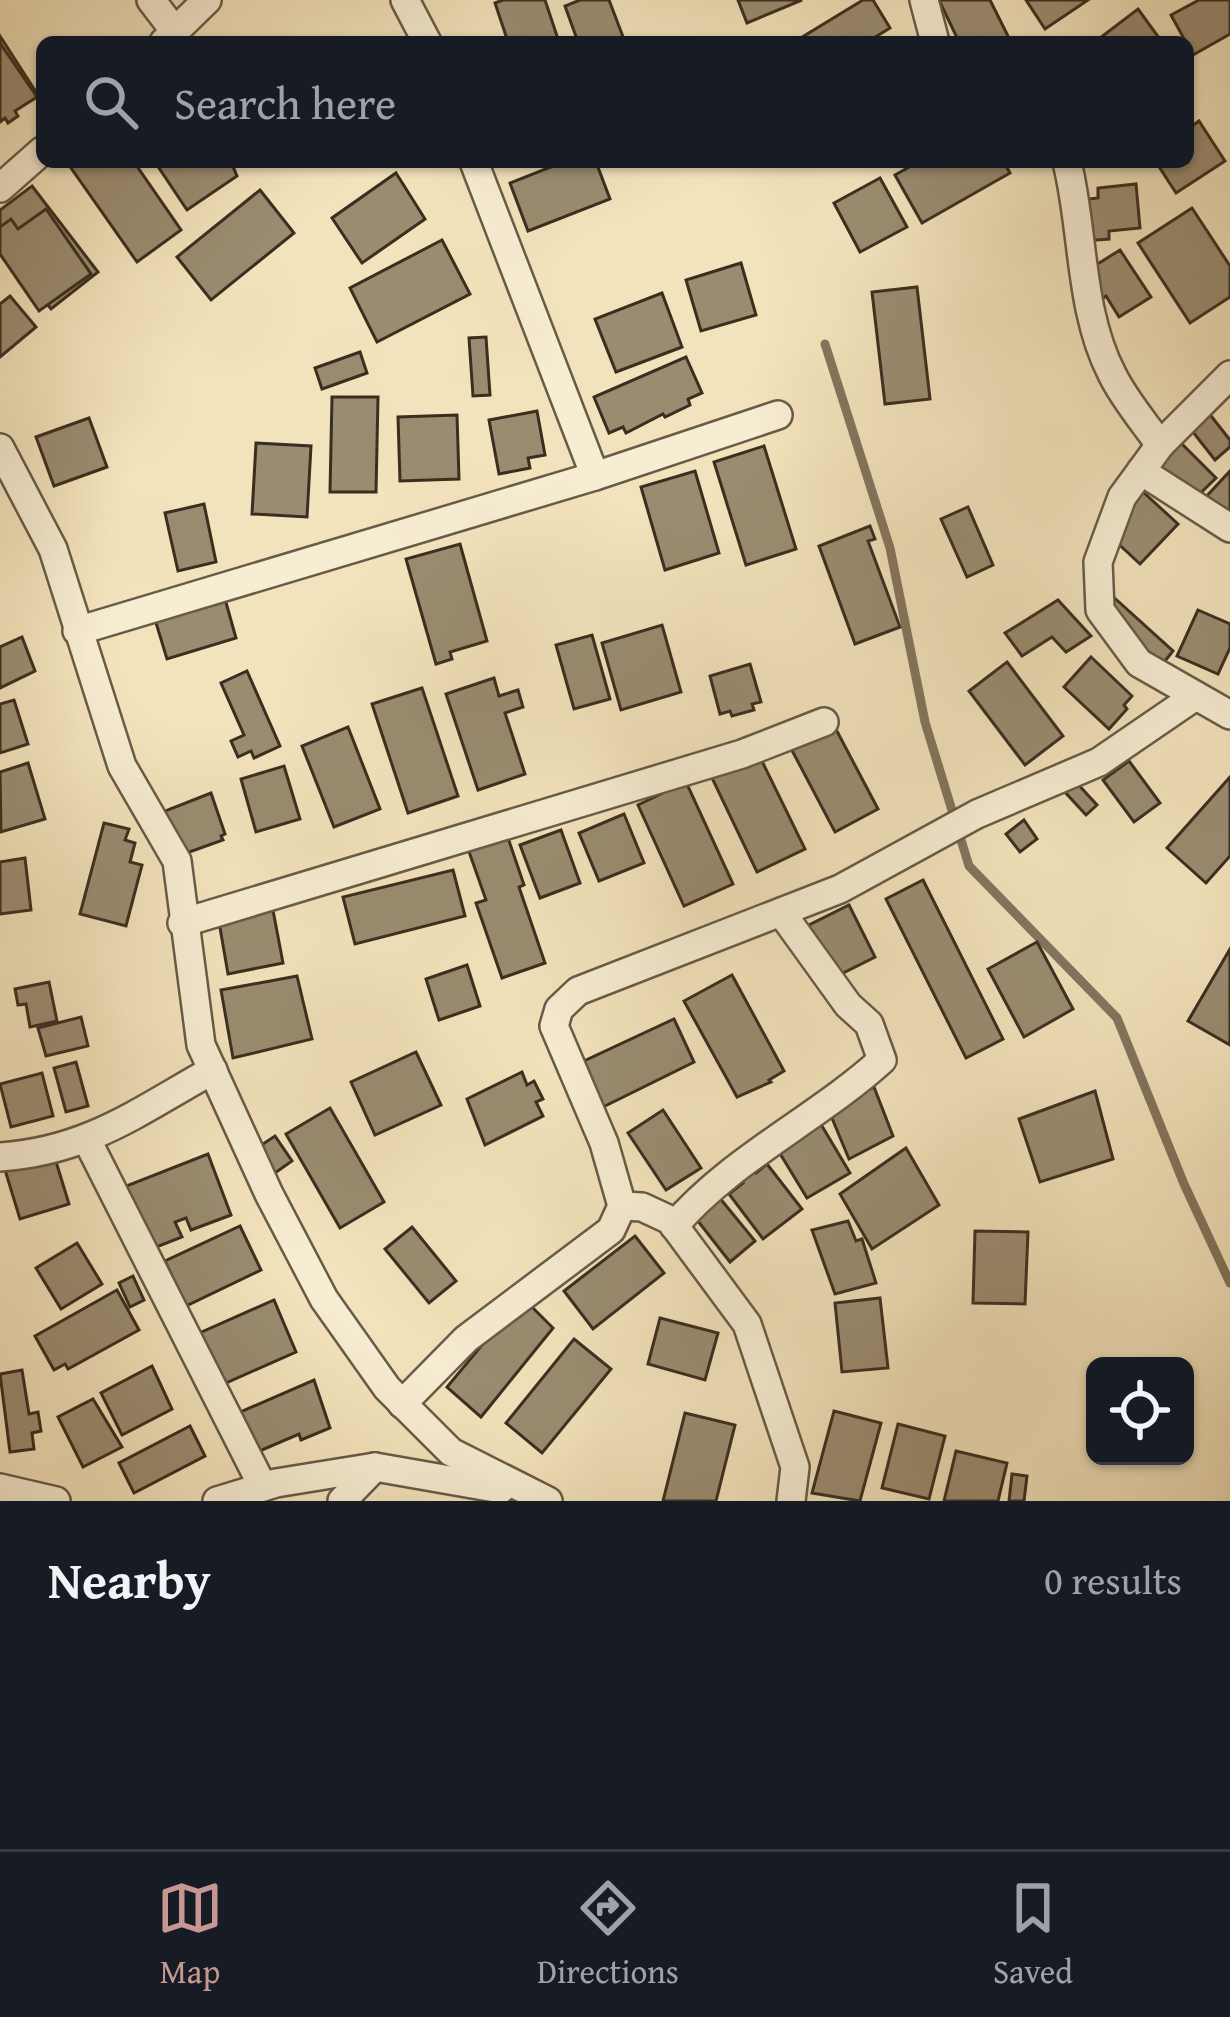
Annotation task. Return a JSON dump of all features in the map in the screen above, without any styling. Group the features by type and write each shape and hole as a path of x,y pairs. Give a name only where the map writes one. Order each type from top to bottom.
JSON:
{"street":[{"path":"152,0 169,36 207,0"},
{"path":"405,0 424,36"},
{"path":"924,0 933,36"},
{"path":"0,188 36,156"},
{"path":"476,168 595,476"},
{"path":"1069,168 1093,315 1111,373 1160,445"},
{"path":"1230,375 1160,445 1122,497 1098,562 1100,610 1139,663 1230,715"},
{"path":"77,631 595,476 778,415"},
{"path":"0,448 52,549 122,766 176,861 201,1045 269,1194 324,1299 387,1388 451,1452 543,1499"},
{"path":"1141,471 1230,528"},
{"path":"402,1404 466,1339 611,1230 622,1206 604,1143 554,1026 559,1009 578,991 839,889 977,814 1099,762 1194,697"},
{"path":"182,923 742,754 824,722"},
{"path":"674,1226 725,1179 850,1089 881,1060 869,1024 848,1005 781,912"},
{"path":"0,1156 37,1154 87,1140 213,1070"},
{"path":"87,1140 263,1487"},
{"path":"622,1206 642,1207 674,1226 746,1324 795,1467 791,1501"},
{"path":"217,1501 263,1487 375,1467 469,1492 543,1499"},
{"path":"342,1501 375,1467"},
{"path":"0,1488 56,1501"}],"building":[{"path":"545,0 557,36 506,36 495,3"},
{"path":"580,0 609,0 623,36 576,36 565,6"},
{"path":"738,0 802,0 747,23"},
{"path":"863,0 873,0 890,28 877,36 804,36"},
{"path":"939,0 990,0 1008,36 956,36"},
{"path":"1026,0 1088,0 1045,29"},
{"path":"1199,0 1230,0 1230,34 1194,54 1194,36 1183,36 1171,15"},
{"path":"1138,9 1158,36 1103,36"},
{"path":"0,36 36,96 0,120"},
{"path":"0,43 36,98 15,111 18,116 8,123 5,118 0,122"},
{"path":"1199,121 1225,161 1176,193 1160,168 1194,168 1194,125"},
{"path":"71,168 138,168 181,230 137,262"},
{"path":"159,168 234,168 237,176 187,210"},
{"path":"548,168 598,168 610,199 528,231 510,183"},
{"path":"907,168 1007,168 1010,173 922,223 895,175"},
{"path":"396,173 425,219 362,263 332,218"},
{"path":"880,178 907,227 860,252 834,203"},
{"path":"1136,184 1140,228 1109,231 1109,239 1084,241 1080,200 1098,198 1098,188"},
{"path":"32,186 98,272 51,309 0,243 0,210"},
{"path":"260,190 294,233 211,300 177,257"},
{"path":"1192,208 1230,266 1230,297 1190,323 1138,243"},
{"path":"46,209 91,274 39,311 0,254 0,227 11,219 18,229"},
{"path":"442,240 470,294 377,342 350,288"},
{"path":"1120,250 1151,297 1119,317 1106,296 1099,301 1088,270"},
{"path":"741,263 756,315 701,331 686,280"},
{"path":"917,287 930,399 885,404 872,292"},
{"path":"662,293 682,347 616,372 595,319"},
{"path":"10,296 36,327 0,357 0,304"},
{"path":"486,337 490,395 473,396 469,338"},
{"path":"360,352 367,373 322,389 315,368"},
{"path":"686,357 702,393 688,399 690,405 626,433 623,427 609,433 594,397"},
{"path":"332,397 378,397 376,492 330,492"},
{"path":"537,411 545,455 528,458 530,468 499,474 489,420"},
{"path":"1208,412 1230,440 1230,447 1215,460 1189,427"},
{"path":"457,415 459,479 400,481 398,417"},
{"path":"89,418 107,467 54,486 36,437"},
{"path":"1174,436 1216,478 1184,509 1143,468"},
{"path":"256,443 311,446 307,517 252,514"},
{"path":"764,446 796,549 746,565 714,462"},
{"path":"695,471 719,553 665,570 641,487"},
{"path":"1230,471 1230,524 1204,499"},
{"path":"1142,491 1178,524 1140,564 1110,536"},
{"path":"204,504 216,562 178,571 165,513"},
{"path":"968,507 993,565 967,577 941,519"},
{"path":"870,526 875,539 868,541 900,627 855,644 819,546"},
{"path":"460,544 487,641 450,652 452,659 436,664 406,559"},
{"path":"223,592 236,638 167,659 153,613"},
{"path":"1109,593 1173,651 1161,666 1097,607"},
{"path":"1058,600 1091,636 1066,652 1052,637 1022,656 1005,633"},
{"path":"1198,610 1230,624 1230,648 1218,674 1177,656"},
{"path":"662,625 681,692 621,710 602,643"},
{"path":"592,635 610,699 574,709 556,645"},
{"path":"22,637 35,671 0,688 0,647"},
{"path":"1091,657 1132,696 1109,729 1064,687"},
{"path":"1007,662 1063,736 1025,765 969,691"},
{"path":"750,664 761,702 752,704 754,710 720,714 710,676"},
{"path":"247,671 280,746 254,758 251,751 238,757 231,741 244,735 221,683"},
{"path":"494,678 499,696 518,690 523,707 505,713 525,774 478,790 446,694"},
{"path":"422,688 458,796 408,813 372,704"},
{"path":"14,700 28,744 0,753 0,704"},
{"path":"829,716 878,809 835,832 786,739"},
{"path":"348,727 380,809 334,827 302,746"},
{"path":"759,755 805,849 757,872 712,778"},
{"path":"1129,761 1160,803 1134,822 1103,780"},
{"path":"28,763 45,819 1,832 0,772"},
{"path":"284,766 300,819 256,832 241,779"},
{"path":"1230,777 1230,856 1206,883 1167,848"},
{"path":"1074,780 1097,805 1086,815 1063,790"},
{"path":"686,782 733,884 684,906 638,805"},
{"path":"211,793 223,840 181,855 165,811"},
{"path":"624,814 644,863 599,881 579,833"},
{"path":"1024,820 1037,839 1020,852 1006,834"},
{"path":"104,823 129,829 125,840 135,843 130,862 142,865 126,926 80,914"},
{"path":"561,830 580,883 540,898 520,845"},
{"path":"506,832 545,963 502,978 476,903 486,900 467,846"},
{"path":"25,858 31,910 0,914 0,862"},
{"path":"453,870 465,916 355,944 343,897"},
{"path":"923,880 1003,1039 966,1058 886,899"},
{"path":"272,905 283,963 228,974 218,916 244,919 243,911"},
{"path":"849,905 875,957 831,979 805,927"},
{"path":"1037,942 1073,1009 1024,1037 988,969"},
{"path":"1230,949 1230,1045 1188,1021"},
{"path":"467,965 480,1006 439,1020 426,979"},
{"path":"732,975 784,1071 737,1097 684,1001"},
{"path":"297,976 312,1039 233,1058 221,990"},
{"path":"49,982 57,1021 30,1027 26,1004 18,1005 15,989"},
{"path":"81,1017 88,1046 46,1056 38,1028"},
{"path":"674,1019 694,1062 603,1107 584,1061"},
{"path":"416,1052 441,1105 375,1135 351,1082"},
{"path":"76,1062 88,1106 66,1112 54,1068"},
{"path":"522,1072 527,1085 534,1081 543,1099 536,1102 543,1116 485,1145 467,1099"},
{"path":"42,1073 53,1116 11,1127 0,1084"},
{"path":"874,1087 893,1136 849,1159 829,1111"},
{"path":"1095,1091 1113,1159 1040,1182 1019,1119"},
{"path":"330,1108 384,1202 340,1228 286,1134"},
{"path":"663,1110 701,1168 666,1190 628,1133"},
{"path":"819,1121 850,1173 807,1198 776,1147"},
{"path":"275,1136 292,1161 268,1178 251,1152"},
{"path":"906,1148 939,1205 872,1249 840,1194"},
{"path":"208,1154 231,1215 191,1230 186,1218 175,1222 182,1237 141,1253 116,1190"},
{"path":"54,1155 69,1204 20,1219 5,1170"},
{"path":"767,1164 802,1209 763,1239 729,1194 752,1167 756,1173"},
{"path":"714,1191 755,1241 730,1262 690,1211"},
{"path":"848,1221 856,1241 862,1239 876,1283 835,1294 812,1230"},
{"path":"240,1226 261,1270 186,1306 165,1261"},
{"path":"412,1227 456,1281 429,1303 385,1249"},
{"path":"975,1231 1028,1232 1025,1304 973,1303"},
{"path":"635,1236 664,1273 593,1329 564,1291"},
{"path":"77,1243 102,1284 61,1309 36,1268"},
{"path":"133,1276 144,1300 130,1307 119,1283"},
{"path":"117,1290 139,1330 68,1369 65,1364 54,1370 35,1336"},
{"path":"522,1297 553,1328 481,1417 447,1387"},
{"path":"880,1298 888,1368 842,1372 835,1303"},
{"path":"274,1300 296,1352 208,1391 186,1339"},
{"path":"660,1318 718,1333 705,1380 648,1364"},
{"path":"574,1339 611,1369 542,1453 506,1423"},
{"path":"152,1366 172,1409 122,1435 101,1393"},
{"path":"22,1370 29,1414 38,1412 41,1431 32,1433 34,1449 10,1452 0,1374"},
{"path":"314,1380 330,1428 301,1440 299,1434 255,1453 238,1413"},
{"path":"93,1399 122,1447 83,1467 58,1417"},
{"path":"834,1411 881,1423 860,1501 812,1493"},
{"path":"685,1413 735,1425 716,1501 663,1501"},
{"path":"898,1424 945,1436 929,1499 882,1488"},
{"path":"190,1426 205,1456 134,1493 119,1463"},
{"path":"956,1451 1007,1463 998,1501 944,1501"},
{"path":"1012,1474 1027,1476 1024,1501 1009,1501"}],"waterway":[{"path":"825,344 890,548 925,722 969,866 1117,1018 1230,1283"}]}
